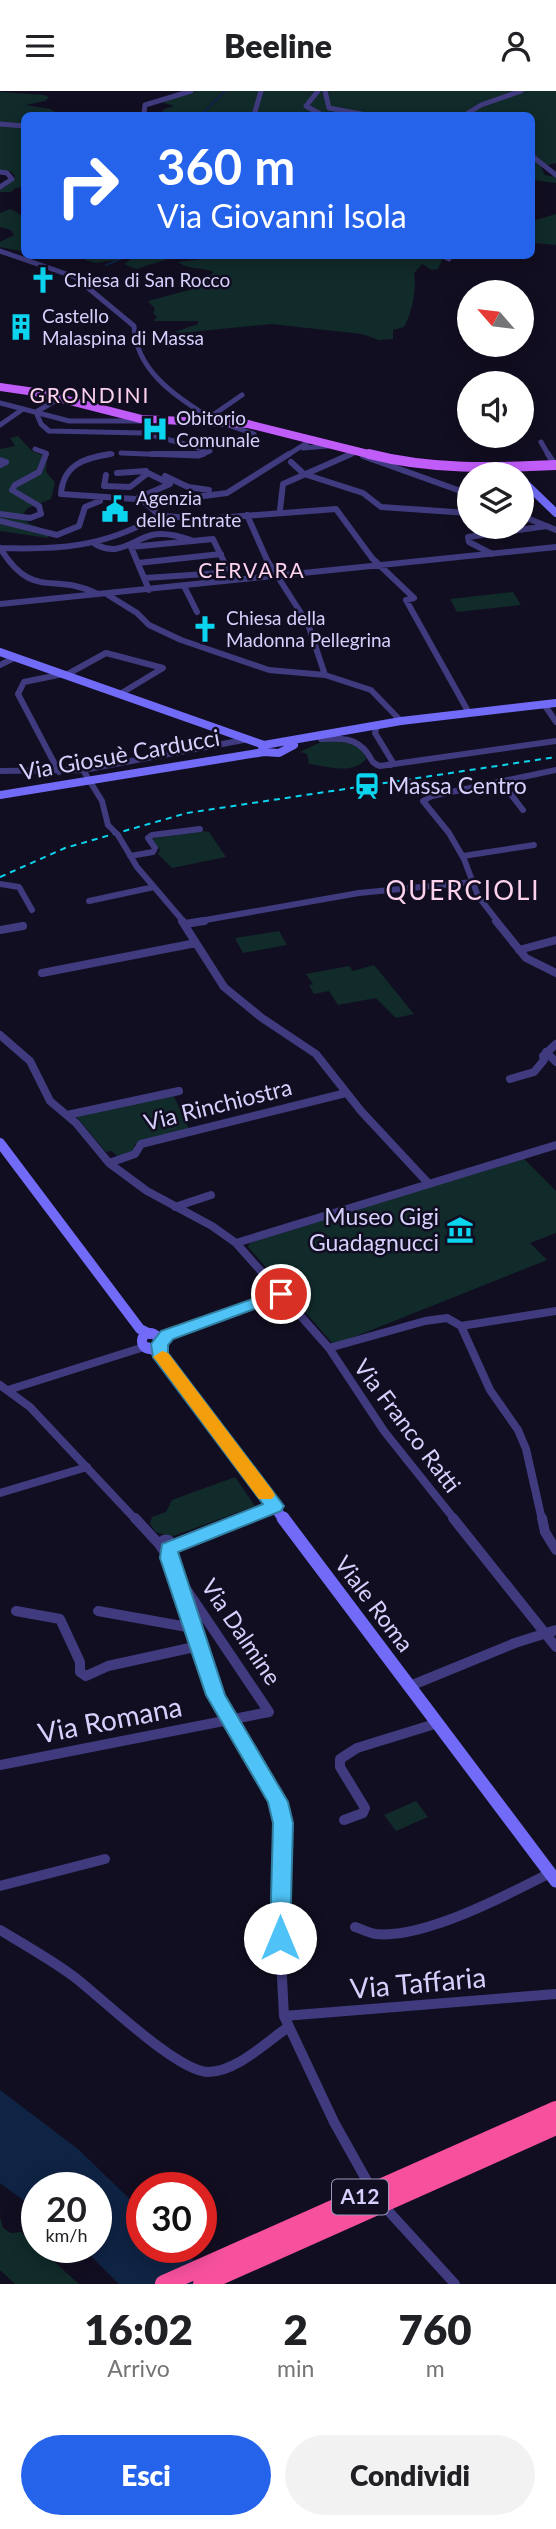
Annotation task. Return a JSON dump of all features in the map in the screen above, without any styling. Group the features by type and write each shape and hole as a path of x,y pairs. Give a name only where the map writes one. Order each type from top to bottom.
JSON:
{"highway":[{"name":"A12","path":"163,2284 556,2110"},
{"name":"A12","path":"202,2284 556,2126"}],"main road":[{"path":"0,387 60,398 123,419 215,419 292,433 397,464 457,468"},
{"path":"534,468 555,465"},
{"path":"534,490 552,504 556,513"},
{"path":"0,652 249,739 264,749"},
{"path":"326,735 401,721 556,703"},
{"name":"Via Giosuè Carducci","path":"0,795 264,749 276,754 283,745 326,735"},
{"name":"Viale Roma","path":"0,1143 553,1877"}],"street":[{"path":"144,112 145,105 191,91"},
{"path":"255,112 261,91"},
{"path":"314,112 306,106 317,91"},
{"path":"326,91 329,108 350,112"},
{"path":"468,112 475,106 501,101 522,91"},
{"path":"0,124 21,126"},
{"path":"535,158 556,175"},
{"path":"0,172 7,173 12,179 0,187"},
{"path":"0,251 21,259"},
{"path":"21,259 80,281 134,326 137,353 167,389 215,419 254,434"},
{"path":"215,419 242,395"},
{"path":"36,412 60,398"},
{"path":"0,403 69,421 123,419"},
{"path":"0,425 23,409"},
{"path":"36,412 43,427 53,432 144,433 156,439 193,445 210,451 199,456 121,453"},
{"path":"292,433 298,437 301,446"},
{"path":"105,485 113,492 158,502 231,492 314,439"},
{"path":"541,442 555,465"},
{"path":"301,446 336,446"},
{"path":"0,515 30,518 41,514 38,506 12,490 40,470 46,453 35,449"},
{"path":"280,509 282,486 304,474 358,453"},
{"path":"112,454 75,462 64,476 61,494 140,498 158,516"},
{"path":"117,473 148,473 188,487 215,490 230,487 262,466 281,459"},
{"path":"291,462 304,474 359,491 378,506 457,512"},
{"path":"397,464 457,489"},
{"path":"105,485 130,487 148,473"},
{"path":"0,521 60,534 79,526 85,507 93,502 140,498 142,494 169,486 164,479 148,473 115,478 105,485"},
{"path":"105,485 106,475"},
{"path":"401,721 371,690 325,674 269,670 181,640 149,625 137,613 102,594 77,586 32,583 10,568 0,548 62,551 95,544 158,516 188,519 247,515 280,509 336,509 381,567 414,598 405,600 469,713"},
{"path":"247,515 277,577 308,624 325,674"},
{"path":"534,521 556,530"},
{"path":"492,554 468,542 468,537 547,526"},
{"path":"95,544 105,549 213,539 227,568 221,573 145,578"},
{"path":"131,547 149,590"},
{"path":"0,604 556,547"},
{"path":"138,563 221,554"},
{"path":"221,573 226,582"},
{"path":"184,586 197,613"},
{"path":"59,772 18,694 19,687 24,682 65,674 106,653 163,668 120,694"},
{"path":"0,665 16,657"},
{"path":"544,704 556,722"},
{"path":"377,725 375,733 392,761 391,765"},
{"path":"326,735 358,742 364,745 374,764 391,765 556,741"},
{"path":"0,771 83,770 185,748 241,743 249,739"},
{"name":"Via Rinchiostra","path":"83,770 102,801 108,825 154,887 185,923 224,987 254,1012 316,1054 345,1093 429,1184"},
{"path":"556,770 423,799 463,856 478,895 519,950 531,961 556,973"},
{"path":"502,783 523,810"},
{"path":"130,856 153,852 155,848 148,838 152,835 200,829"},
{"path":"463,856 534,845"},
{"path":"185,923 359,893 473,882"},
{"path":"0,884 19,887 32,910"},
{"path":"89,901 154,887"},
{"path":"0,930 23,926"},
{"path":"519,950 556,940"},
{"path":"43,972 196,943"},
{"name":"Via Franco Ratti","path":"0,1035 30,1061 50,1101 67,1115 109,1163 236,1243 329,1348 405,1458 556,1647"},
{"path":"510,1079 534,1072 547,1052 556,1044"},
{"path":"547,1052 556,1062"},
{"path":"67,1115 179,1090"},
{"name":"Via Rinchiostra","path":"109,1163 135,1154 141,1144 345,1093"},
{"path":"236,1243 556,1145"},
{"path":"175,1207 211,1195"},
{"path":"4,1387 150,1341 281,1294"},
{"path":"461,1326 556,1311"},
{"path":"329,1348 425,1321 447,1318 461,1326 490,1390 518,1430 526,1449 545,1532 556,1550"},
{"path":"4,1387 30,1407 153,1536 167,1547 215,1695 270,1783 283,1823 279,1920 285,2022 365,2179 392,2218 455,2284"},
{"path":"0,1493 87,1467"},
{"path":"167,1547 275,1506"},
{"name":"Via Dalmine","path":"177,1576 268,1707 269,1712 265,1715 230,1720"},
{"path":"16,1611 60,1619 80,1663 80,1672 86,1676 108,1666 199,1646"},
{"path":"98,1611 193,1628"},
{"path":"410,1686 556,1630"},
{"name":"Via Romana","path":"0,1765 118,1739 230,1720"},
{"path":"344,1820 363,1813 365,1808 340,1767 340,1759 357,1748 438,1723"},
{"path":"0,1886 106,1859"},
{"path":"355,1927 373,1934 415,1929 553,1877"},
{"path":"0,1930 75,1977 177,2058 199,2070 225,2067 285,2022"},
{"name":"Via Taffaria","path":"285,2022 556,1994"}],"green space":[{"path":"195,91 556,91 556,163 541,167 545,175 556,177 556,183 535,180 535,112 162,112 174,106 161,102"},
{"path":"0,92 44,95 49,97 45,101 26,105 55,112 21,112 21,124 0,122"},
{"path":"0,124 21,127 21,187 11,192 0,192 0,188 14,180 15,176 10,171 0,171"},
{"path":"10,209 21,216 21,251 0,247 0,242 14,235 11,230 0,227 0,213"},
{"path":"556,214 556,245 535,243 535,220"},
{"path":"85,259 121,259 96,263"},
{"path":"131,259 168,259 136,269 124,264"},
{"path":"202,259 443,259 438,269 432,270 422,264 414,273 414,293 404,327 393,330 393,339 379,340 362,334 271,324 175,332 198,324 198,321 153,321 157,317 153,313 155,309 148,301 193,289 214,272 178,262"},
{"path":"18,436 32,451 47,457 46,472 55,482 51,499 28,508 23,514 28,523 48,531 48,538 0,531 0,449 15,446 10,438"},
{"path":"513,592 521,605 457,612 450,599"},
{"path":"323,741 356,743 367,758 361,764 347,768 309,764 307,754 300,752"},
{"path":"195,830 209,832 226,857 172,868 158,854 160,850 151,839"},
{"path":"279,931 287,945 243,953 235,938"},
{"path":"374,965 414,1014 396,1018 376,998 338,1005 329,991 314,994 309,985 313,984 306,974 349,966 353,971"},
{"path":"173,1094 190,1131 134,1145 136,1152 119,1158 112,1151 106,1152 75,1115"},
{"path":"523,1158 556,1191 556,1233 530,1243 547,1260 334,1345 248,1247 250,1243"},
{"path":"235,1477 255,1506 171,1537 156,1532 150,1524 152,1517 166,1512 172,1500"},
{"path":"416,1801 428,1817 396,1831 384,1815"},
{"path":"0,2217 3,2228 11,2233 21,2232 21,2263 56,2263 79,2284 15,2284 0,2270"}],"water":[{"path":"0,2090 78,2149 102,2172 21,2172 21,2198 0,2183"},
{"path":"112,2182 126,2196 126,2263 196,2263 218,2284 119,2284 98,2263 112,2263"}],"waterway":[{"path":"204,112 225,91"},
{"path":"106,265 120,259"}],"railway":[{"path":"0,877 65,848 187,813 556,757"}],"slow traffic":[{"path":"162,1357 266,1495"}],"place":[{"name":"Chiesa di San Rocco","path":"43,280"},
{"name":"Castello Malaspina di Massa","path":"21,327"},
{"name":"Obitorio Comunale","path":"155,429"},
{"name":"Agenzia delle Entrate","path":"115,509"},
{"name":"Chiesa della Madonna Pellegrina","path":"205,629"},
{"name":"Massa Centro","path":"367,786"},
{"name":"Museo Gigi Guadagnucci","path":"460,1230"}],"district":[{"name":"GRONDINI","path":"90,396"},
{"name":"CERVARA","path":"252,571"},
{"name":"QUERCIOLI","path":"463,891"}],"route":[{"path":"280,1938 283,1823 278,1802 270,1783 215,1695 169,1558 169,1549 186,1539 275,1506 159,1353 159,1344 167,1335 281,1294"}]}
